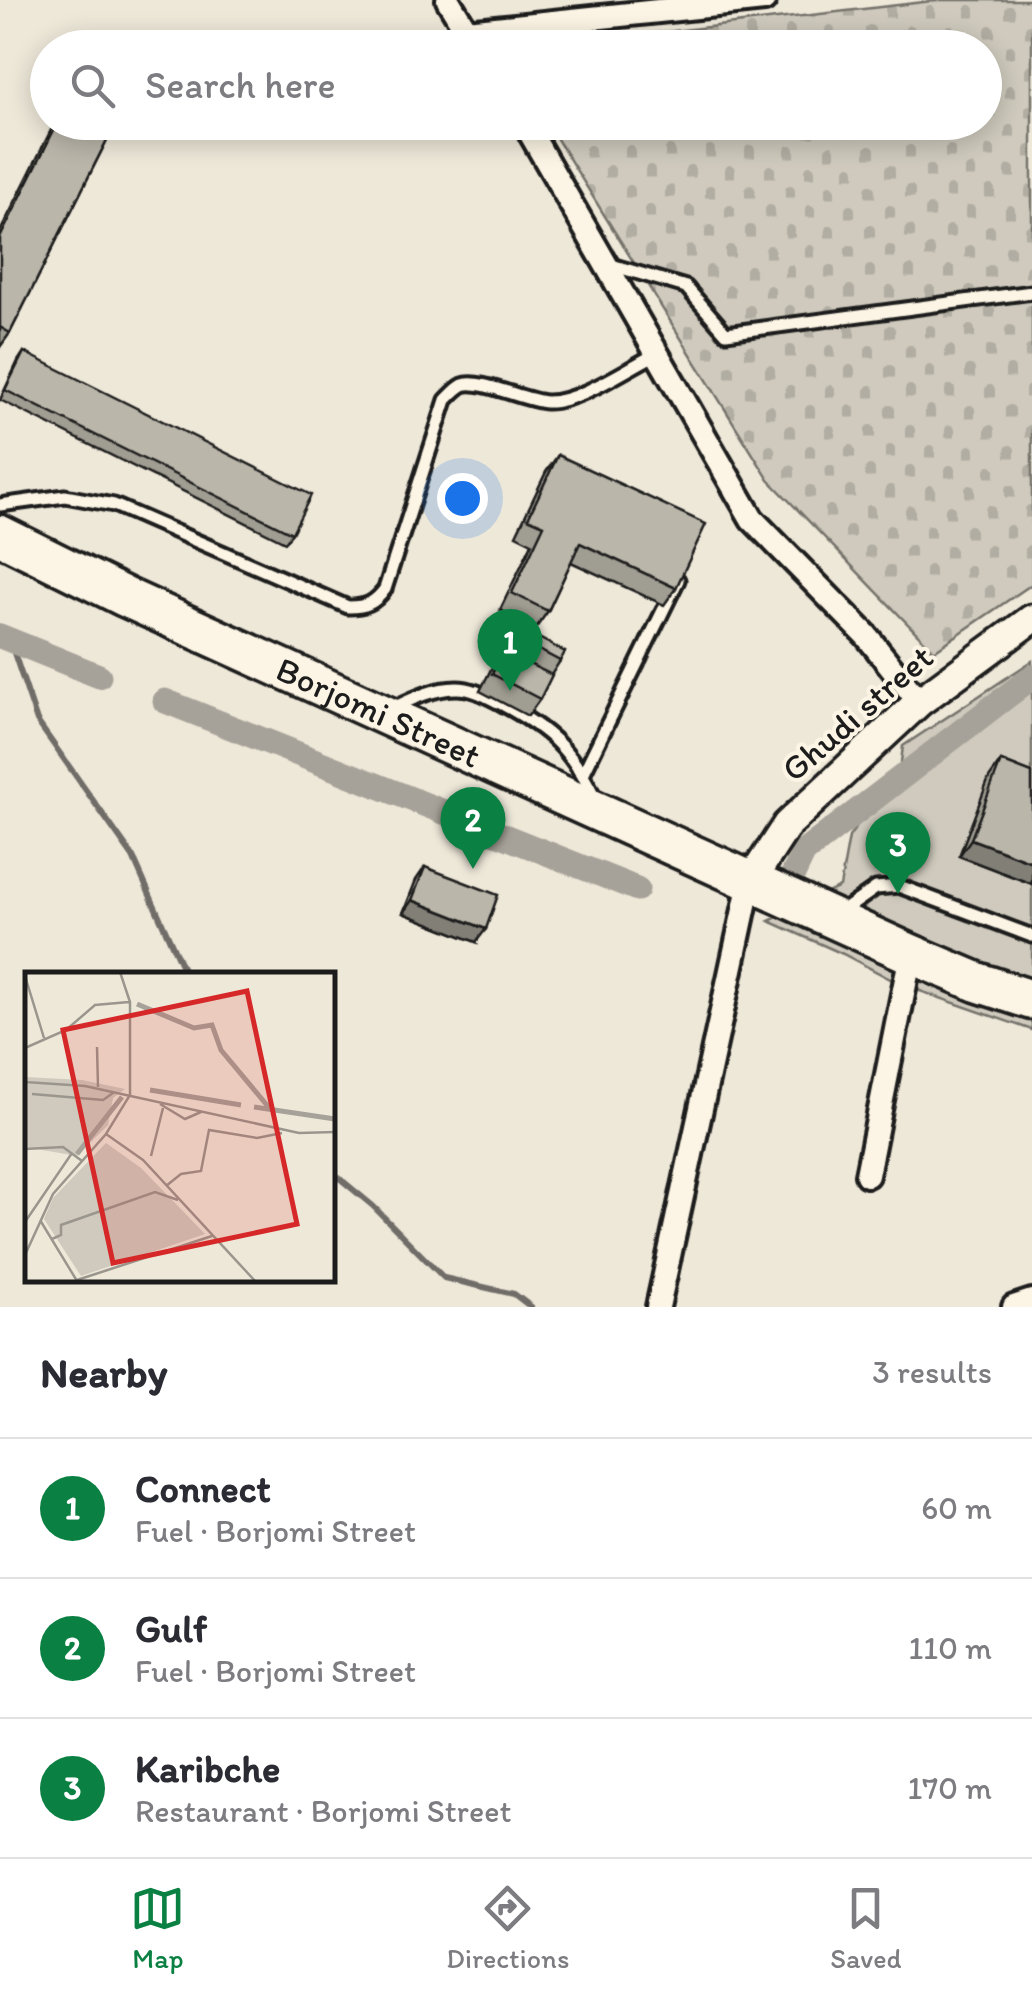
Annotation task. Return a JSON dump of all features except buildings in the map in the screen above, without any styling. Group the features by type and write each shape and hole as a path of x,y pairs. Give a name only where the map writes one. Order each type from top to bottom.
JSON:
{"highway":[{"name":"Borjomi Street","path":"0,536 125,597 750,882 977,982 1032,1000"}],"street":[{"path":"448,0 466,30"},
{"path":"545,30 764,0"},
{"path":"535,140 752,519 866,635 919,702"},
{"name":"Ghudi street","path":"750,882 787,825 919,702 1032,619"},
{"path":"658,1307 750,882"},
{"path":"868,1175 911,954"},
{"path":"1014,1307 1032,1301"}],"lane":[{"path":"608,264 686,286 726,332 1032,292"},
{"path":"0,504 65,496 114,505 348,607 365,607 386,589 446,400 455,391 473,384 522,398 562,402 658,352"},
{"path":"584,774 685,566"},
{"path":"383,713 430,691 457,688 478,692 539,724 563,745 584,774 603,815"},
{"path":"834,918 876,888 899,886 1032,936"}],"green space":[{"path":"941,0 1032,0 1032,584 934,651 769,480 558,140 1002,140 1002,30 683,30"},
{"path":"1032,661 1032,1030 900,984 769,921 840,887 849,837 901,762 903,746"}],"waterway":[{"path":"0,636 99,676"},
{"path":"10,641 37,721 133,857 184,972"},
{"path":"791,879 804,852 1032,677"},
{"path":"165,701 637,889"},
{"path":"335,1174 373,1206 444,1278 514,1294 531,1307"}],"place":[{"name":"Connect","path":"510,691"},
{"name":"Gulf","path":"473,869"},
{"name":"Karibche","path":"898,894"}]}
